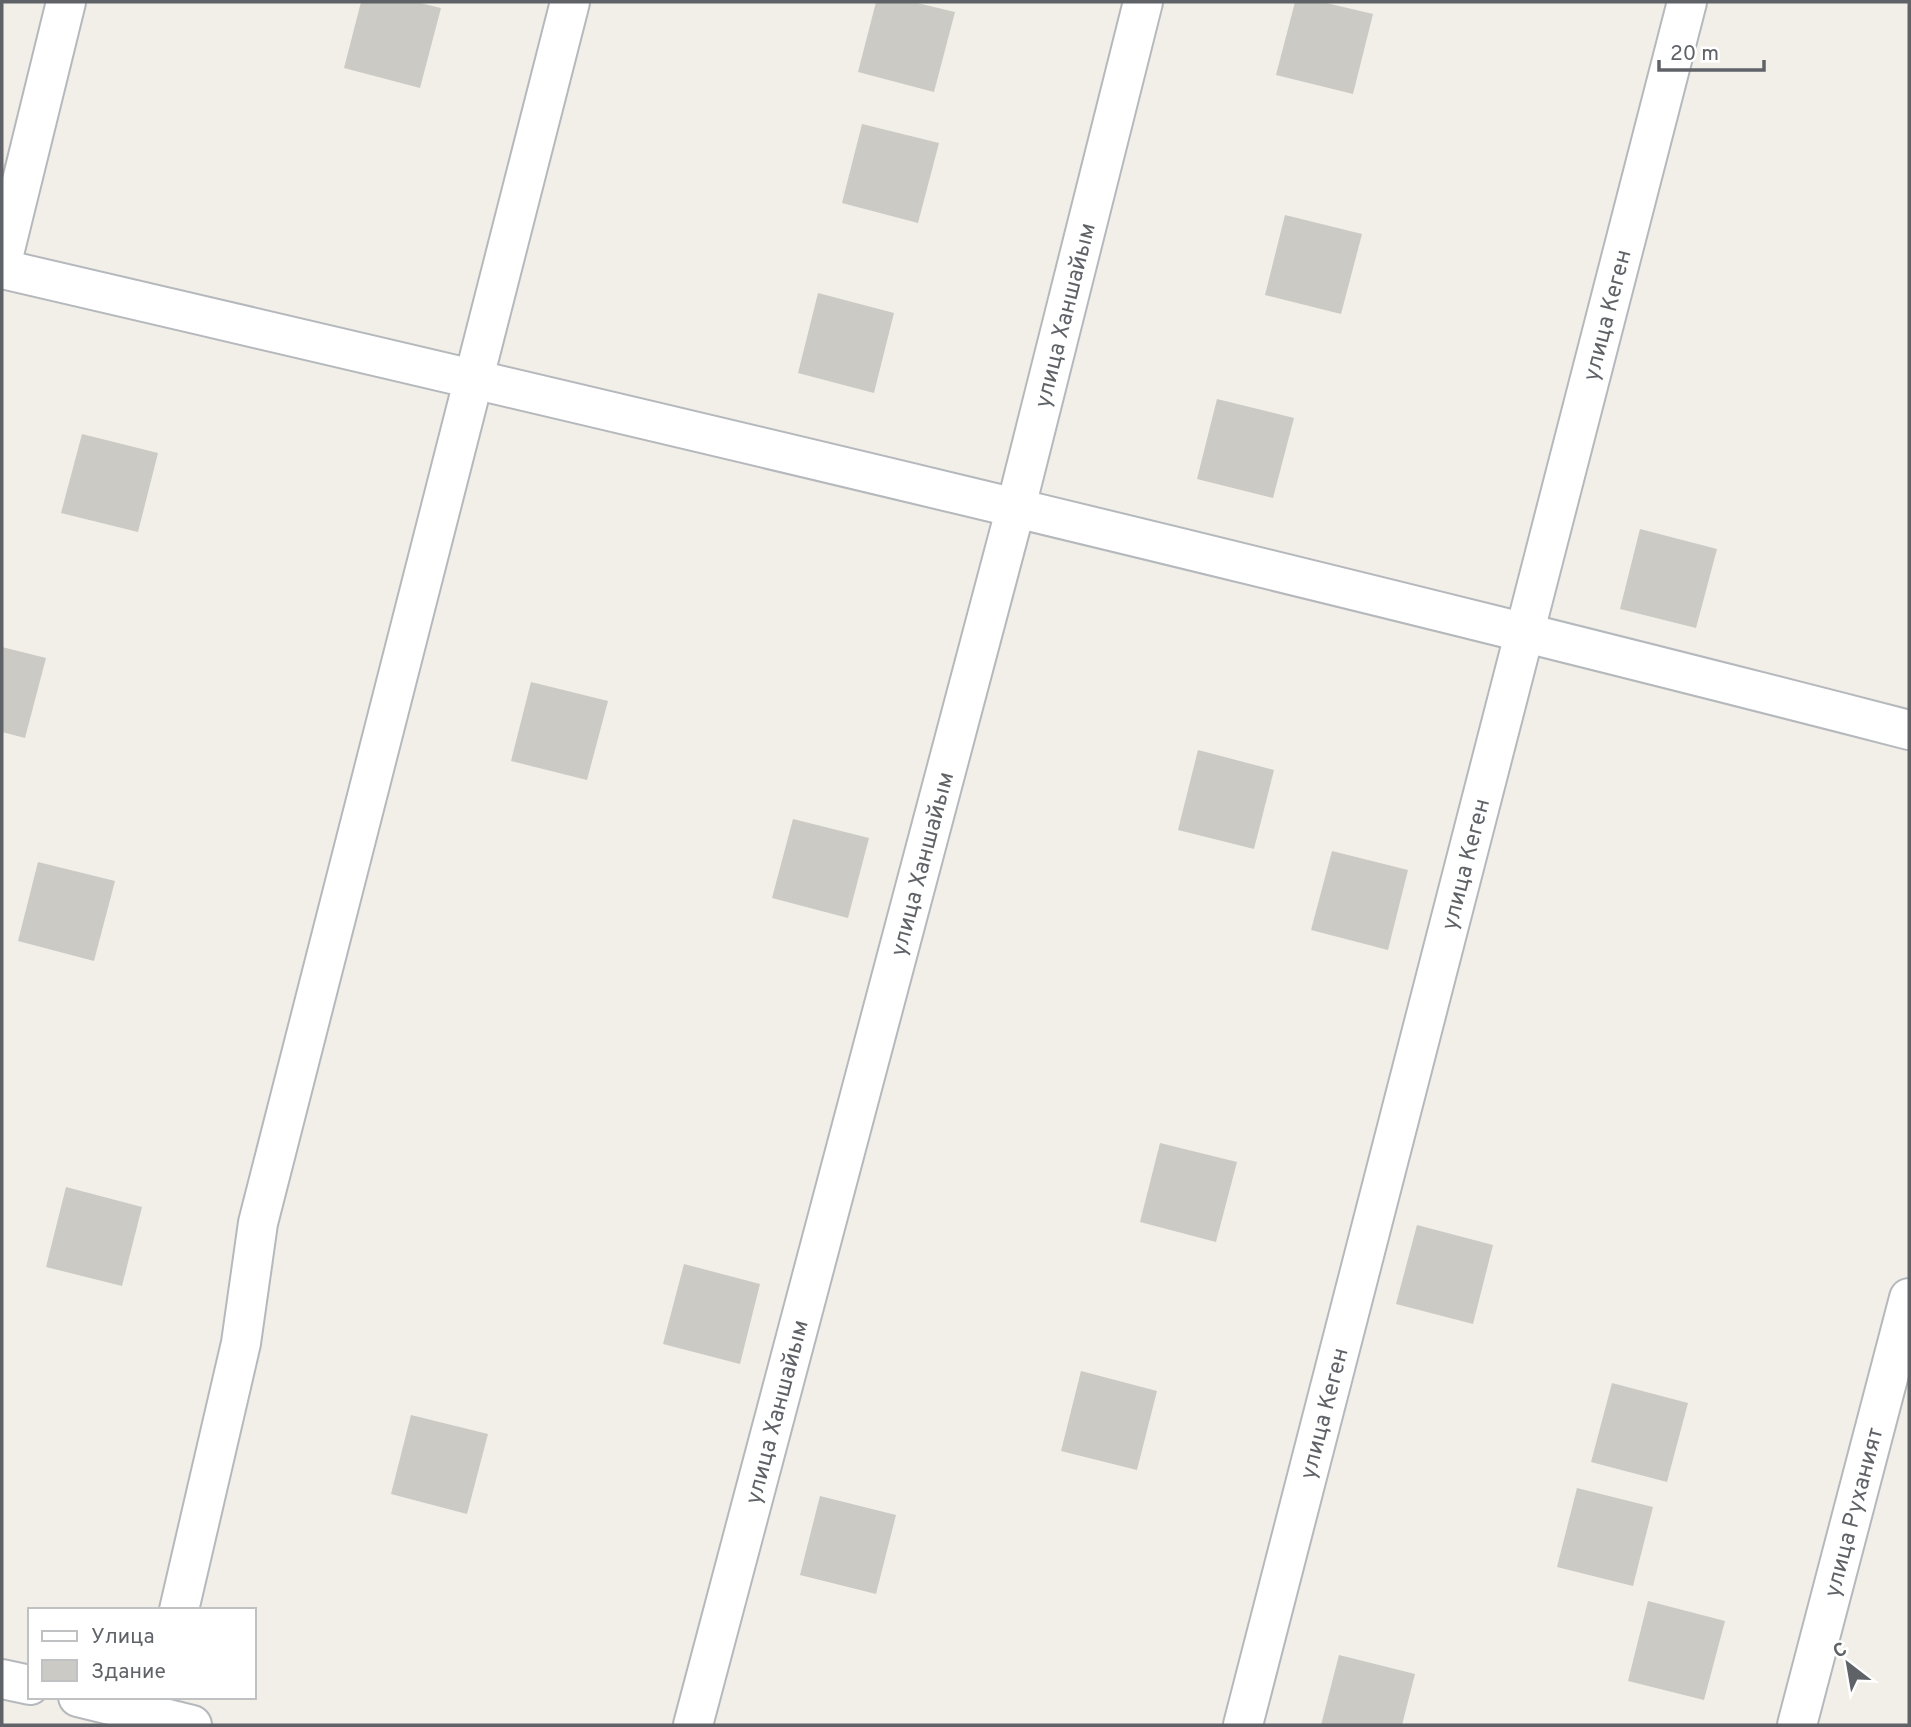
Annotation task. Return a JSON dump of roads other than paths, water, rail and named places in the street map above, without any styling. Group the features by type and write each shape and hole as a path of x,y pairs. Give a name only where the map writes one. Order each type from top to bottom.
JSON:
{"street":[{"path":"2,262 66,2"},
{"path":"179,1608 241,1343 258,1223 570,2"},
{"name":"улица Ханшайым","path":"693,1725 1016,507 1143,2"},
{"name":"улица Кеген","path":"1244,1725 1687,2"},
{"path":"2,269 1016,507 1525,631 1909,730"},
{"name":"улица Руханият","path":"1797,1725 1909,1297"},
{"path":"2,1679 28,1685"},
{"path":"88,1699 155,1713 192,1725"}]}
